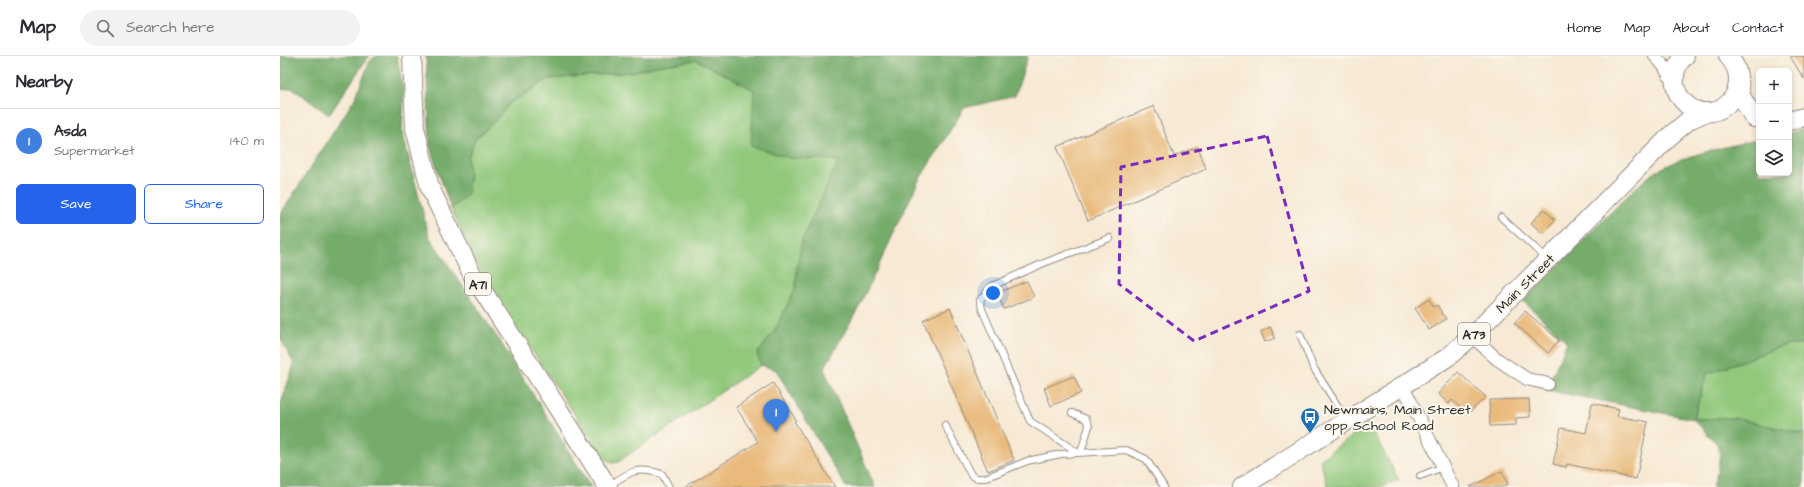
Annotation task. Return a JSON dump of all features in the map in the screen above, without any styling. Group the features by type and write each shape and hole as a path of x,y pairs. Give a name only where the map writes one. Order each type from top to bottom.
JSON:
{"main road":[{"name":"A71","path":"412,56 415,128 430,188 472,274 607,487"},
{"name":"A73","path":"1676,90 1674,76 1677,66 1685,56"},
{"path":"1728,56 1740,70 1740,96 1756,119"},
{"path":"1740,70 1737,91 1732,100 1725,106 1756,119"},
{"path":"1676,90 1690,107 1706,112"},
{"name":"Main Street","path":"1670,136 1676,122 1678,106 1676,90"},
{"name":"A73","path":"1706,112 1716,111 1725,106"},
{"name":"Main Street","path":"1242,487 1448,358 1472,336 1670,136 1689,120 1706,112"},
{"path":"1792,120 1804,117"}],"street":[{"path":"1655,56 1664,66 1676,90"},
{"path":"1472,336 1497,359 1527,379 1548,384"},
{"path":"1403,386 1453,487"}],"lane":[{"path":"1501,217 1547,260"},
{"path":"1079,452 1030,421 982,309 980,300 992,286 1044,263 1110,238"},
{"path":"1300,334 1313,367 1347,421"},
{"path":"1072,413 1086,419 1089,426 1079,452"},
{"path":"945,425 970,475 977,478 985,478 1027,461 1062,454 1126,450 1146,459 1164,487"},
{"path":"1420,476 1443,467"},
{"path":"607,487 630,472 648,470 662,474 669,487"}],"highlighted area":[{"path":"1267,136 1309,291 1194,341 1119,284 1121,167"}],"green space":[{"path":"280,56 369,56 329,115 292,88 280,90"},
{"path":"376,56 397,56 404,94 402,131 429,236 501,343 591,487 280,487 280,406 294,364 280,338 280,215 354,100 370,61"},
{"path":"426,56 1028,56 1015,96 964,108 918,182 859,307 824,369 875,487 846,487 776,370 761,365 757,354 774,332 796,287 797,266 802,240 839,160 790,158 751,146 754,90 697,60 657,66 632,72 549,79 510,103 493,123 475,139 468,157 469,179 467,195 451,209 430,147"},
{"path":"697,60 754,90 790,158 839,160 802,240 797,266 796,287 774,332 757,354 761,365 618,462 612,463 604,458 498,300 472,254 451,209 467,195 469,179 468,157 475,139 493,123 510,103 549,79 632,72 657,66"},
{"path":"1804,129 1804,344 1782,346 1707,374 1693,419 1546,390 1567,342 1523,301 1635,188 1652,174 1677,161 1756,140 1756,176 1792,176 1792,132"},
{"path":"1804,344 1804,434 1734,418 1693,419 1707,374 1782,346"},
{"path":"1734,418 1804,434 1804,487 1712,487 1717,474 1720,454 1717,444 1693,419"},
{"path":"1368,423 1399,480 1380,487 1328,487 1320,460"}],"building":[{"path":"1790,56 1804,56 1804,79"},
{"path":"1154,106 1174,156 1198,147 1206,169 1088,221 1057,147"},
{"path":"1544,209 1555,220 1542,233 1531,223"},
{"path":"1027,281 1034,297 1004,309 997,293"},
{"path":"1429,299 1434,307 1437,305 1446,319 1429,330 1415,308"},
{"path":"950,308 1014,460 988,471 923,320"},
{"path":"1525,311 1559,340 1548,353 1514,323"},
{"path":"1270,327 1275,338 1265,342 1261,332"},
{"path":"1458,372 1486,397 1467,414 1452,400 1449,404 1438,394"},
{"path":"1074,376 1081,393 1051,406 1044,388"},
{"path":"773,383 796,420 794,421 835,487 685,487 758,442 736,407"},
{"path":"1529,399 1530,417 1516,418 1516,425 1490,426 1489,400"},
{"path":"1592,403 1619,409 1617,416 1648,422 1636,479 1567,464 1566,467 1553,464 1561,428 1586,433"},
{"path":"1502,471 1508,484 1502,487 1470,487"}],"place":[{"name":"Asda","path":"776,432"},
{"name":"Newmains, Main Street opp School Road","path":"1310,434"}]}
